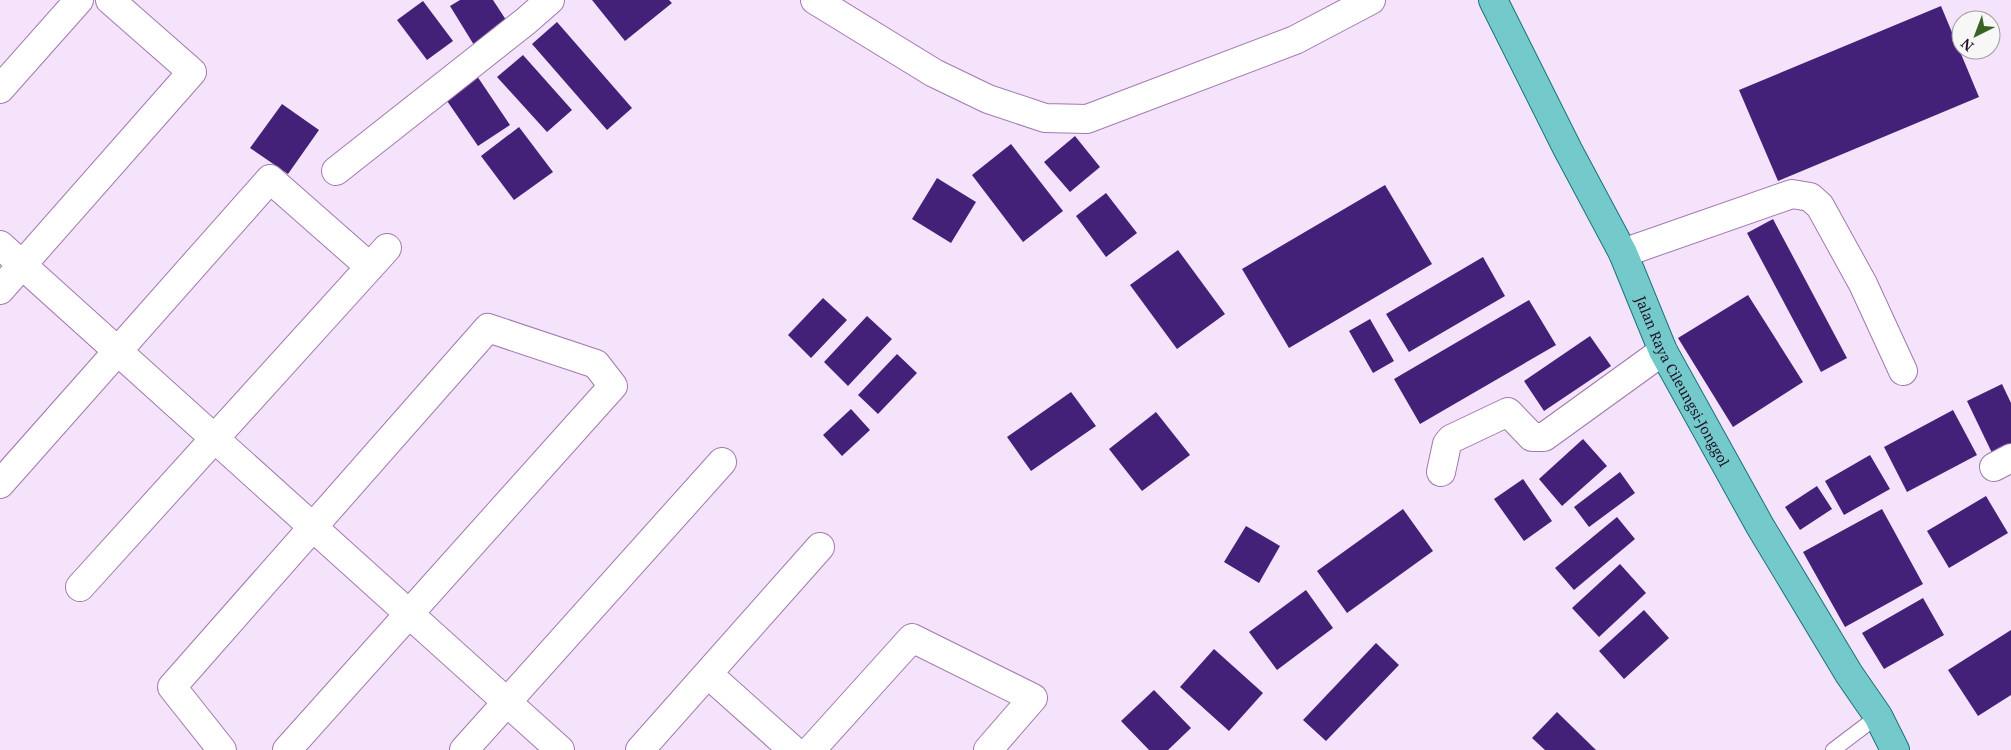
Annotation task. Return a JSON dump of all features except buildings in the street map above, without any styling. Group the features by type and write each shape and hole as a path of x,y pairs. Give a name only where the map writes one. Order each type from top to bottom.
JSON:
{"main road":[{"name":"Jalan Raya Cileungsi-Jonggol","path":"1493,0 1568,150 1623,253 1663,351 1760,526 1849,674 1878,716 1895,750"}],"street":[{"path":"0,89 78,0"},
{"path":"0,290 192,72 110,0"},
{"path":"336,171 550,0"},
{"path":"814,0 934,73 988,99 1045,118 1087,119 1295,40 1371,0"},
{"path":"0,484 270,179 379,258 80,588"},
{"path":"1623,253 1792,194 1810,197 1820,206 1864,284 1903,371"},
{"path":"0,246 560,750"},
{"path":"222,750 172,687 488,328 596,364 613,386 287,750"},
{"path":"1441,472 1447,444 1451,439 1508,412 1532,437 1544,437 1663,351"},
{"path":"464,750 722,462"},
{"path":"640,750 820,547"},
{"path":"811,750 912,638 1033,698 989,750"},
{"path":"708,674 793,750"}],"lane":[{"path":"1833,750 1878,716"}]}
